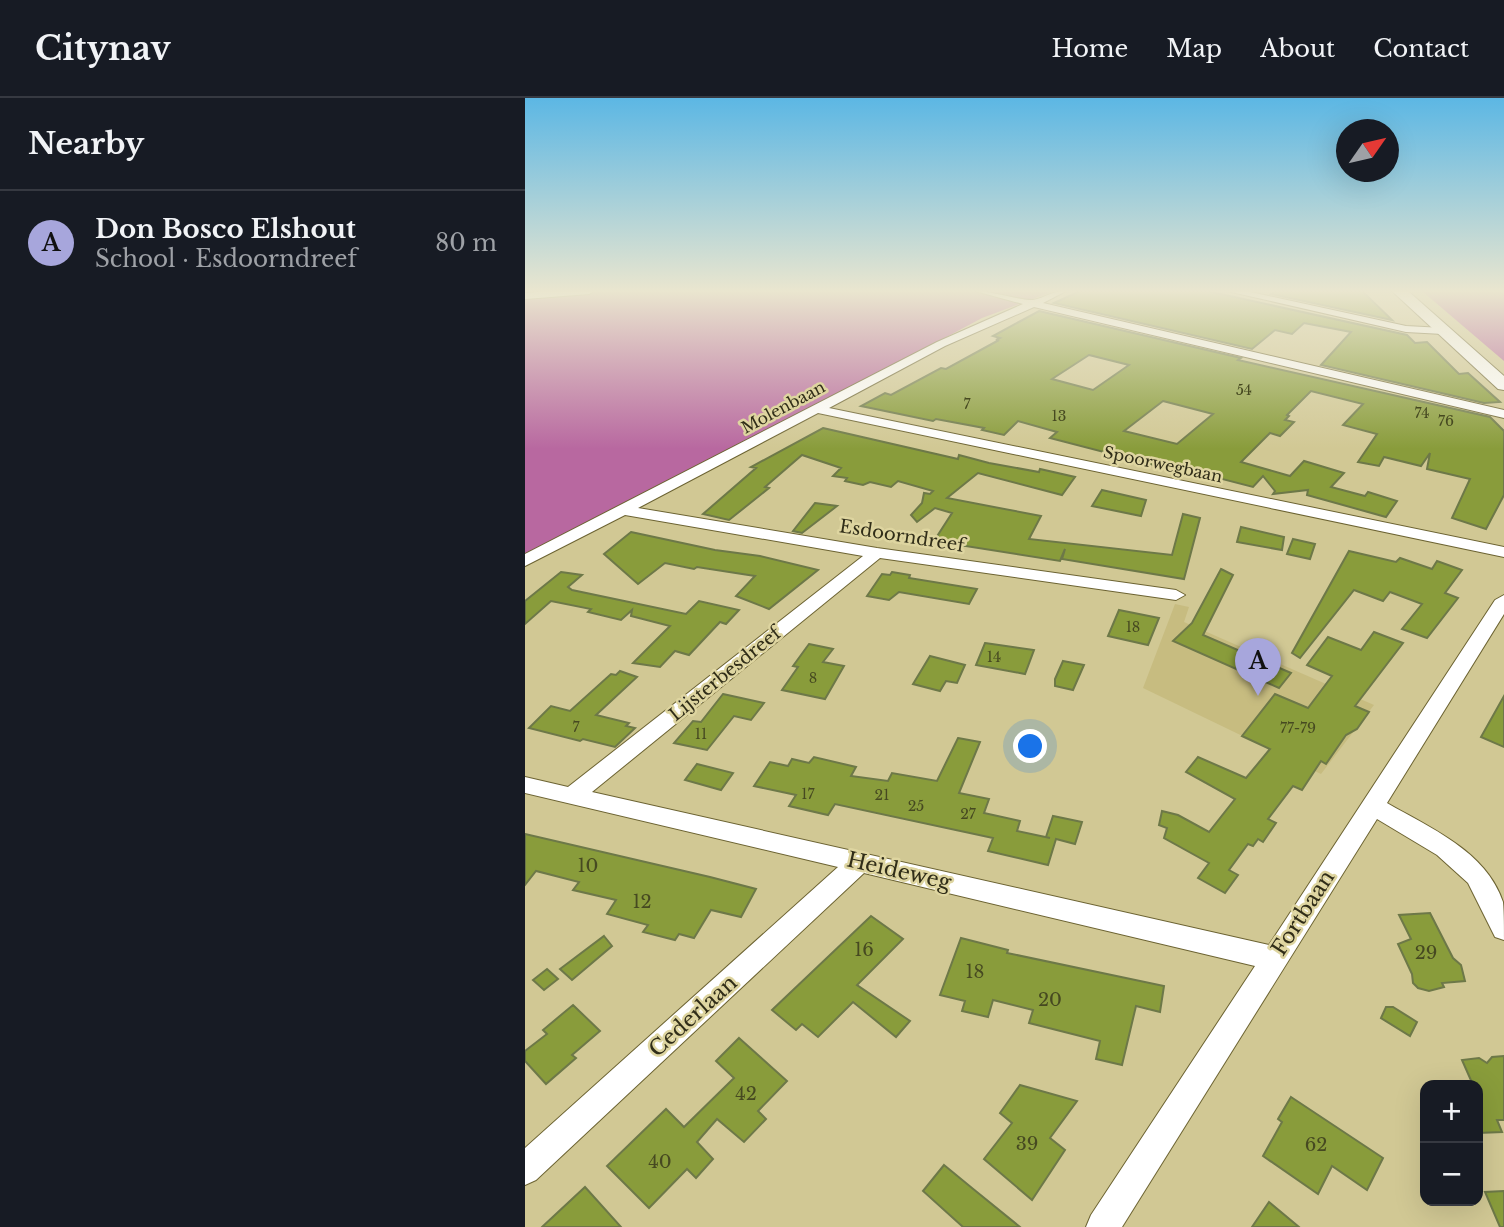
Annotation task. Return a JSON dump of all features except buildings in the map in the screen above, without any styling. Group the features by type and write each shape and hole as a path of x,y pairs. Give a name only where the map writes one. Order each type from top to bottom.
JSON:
{"main road":[{"path":"1457,344 1504,385"}],"street":[{"name":"Molenbaan","path":"525,561 942,344"},
{"path":"1204,344 1504,414"},
{"name":"Spoorwegbaan","path":"815,409 1504,552"},
{"name":"Esdoorndreef","path":"622,510 877,553 1176,595"},
{"name":"Lijsterbesdreef","path":"573,795 877,553"},
{"name":"Fortbaan","path":"1103,1227 1504,600"},
{"name":"Heideweg","path":"525,785 1273,958"},
{"path":"1373,806 1445,848 1476,876 1504,929"},
{"name":"Cederlaan","path":"525,1169 860,862"}],"shaded area":[{"path":"525,344 934,344 525,562"},
{"path":"1484,344 1504,344 1504,361"},
{"path":"1175,604 1189,607 1184,622 1374,705 1321,774 1143,688"}],"place":[{"name":"Don Bosco Elshout","path":"1258,696"}]}
